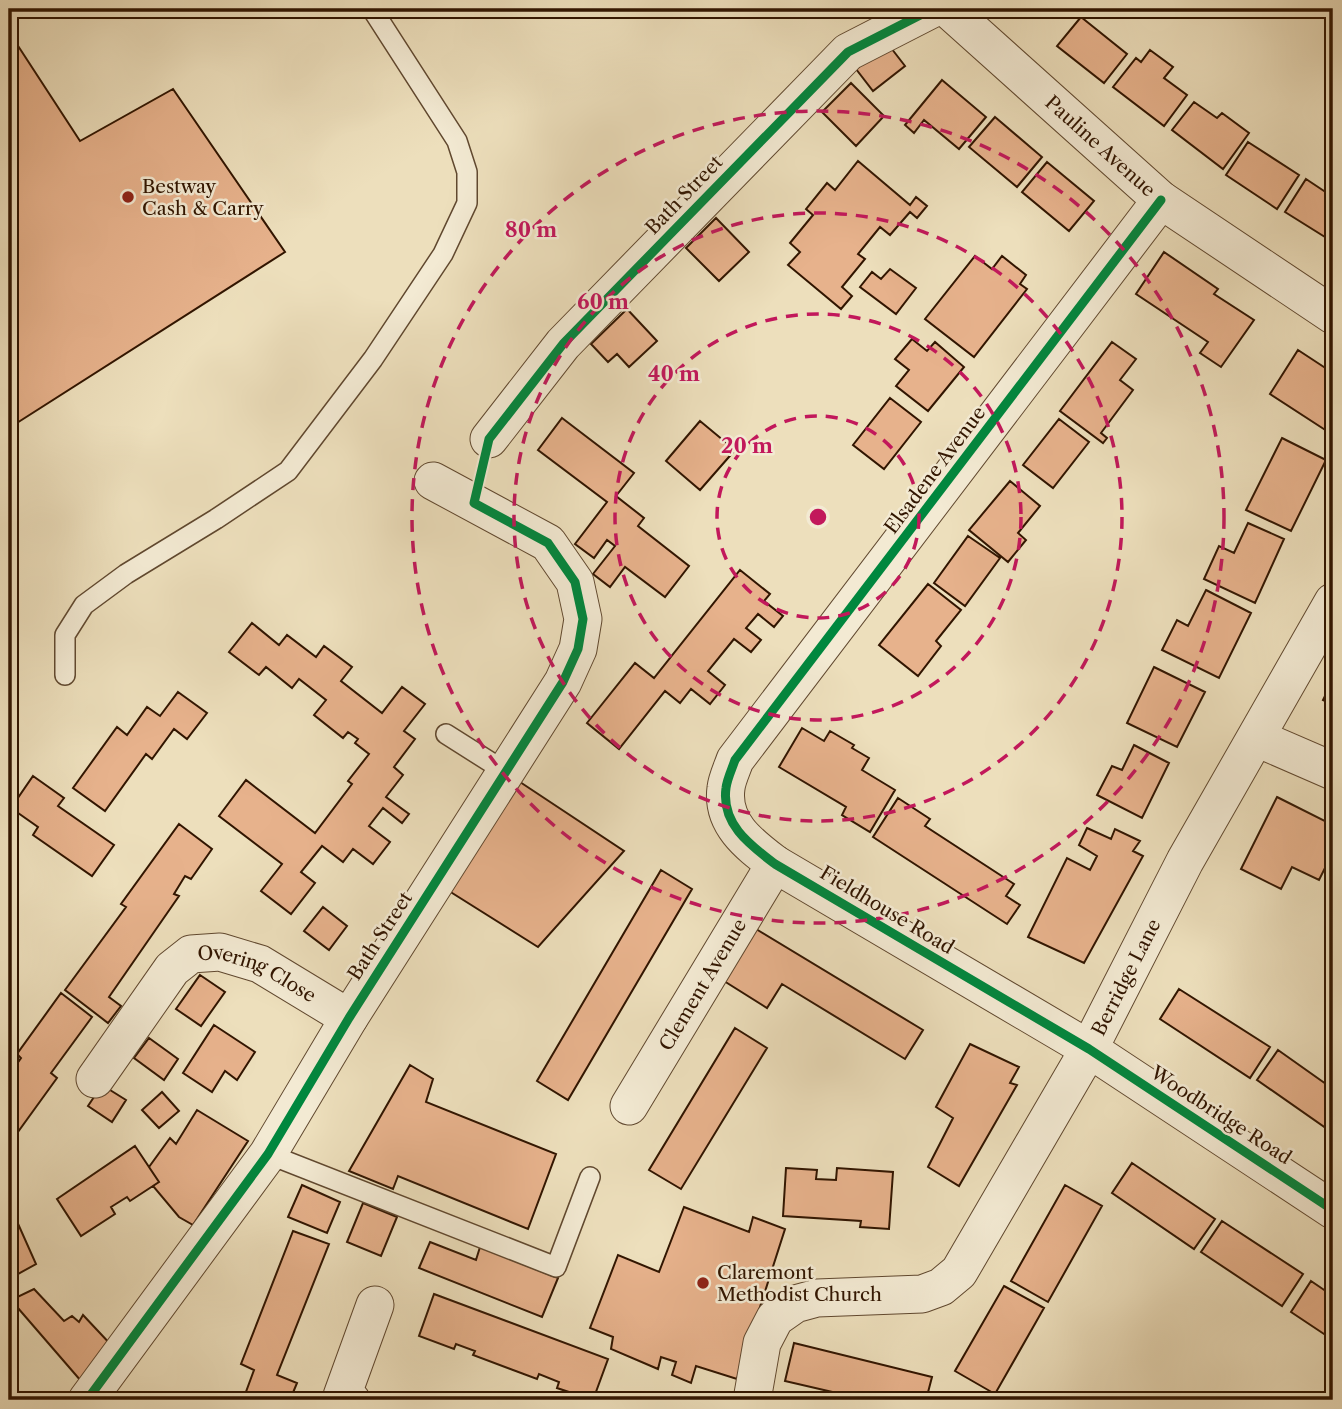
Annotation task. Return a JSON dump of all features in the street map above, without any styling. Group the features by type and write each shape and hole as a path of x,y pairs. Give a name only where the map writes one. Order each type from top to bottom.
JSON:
{"street":[{"name":"Bath Street","path":"489,439 563,344 848,52 932,9"},
{"name":"Pauline Avenue","path":"948,9 1161,200 1333,315"},
{"name":"Elsadene Avenue","path":"735,761 1161,200"},
{"name":"Bath Street","path":"87,1400 268,1154 349,1018 563,682 578,649 583,619 575,582 548,543 433,481"},
{"name":"Berridge Lane","path":"752,1400 762,1343 775,1318 794,1304 817,1298 922,1294 941,1287 958,1272 1088,1049 1185,862 1333,602"},
{"path":"1257,738 1333,771"},
{"name":"Fieldhouse Road","path":"735,761 726,788 727,812 743,839 775,864 1088,1049"},
{"name":"Clement Avenue","path":"629,1106 775,864"},
{"name":"Overing Close","path":"95,1079 172,969 191,954 220,952 260,964 349,1018"},
{"name":"Woodbridge Road","path":"1088,1049 1333,1210"},
{"path":"351,1400 342,1396 375,1305"}],"lane":[{"path":"65,675 65,635 84,605 126,574 288,471 373,359 443,254 467,203 467,172 457,141 372,9"},
{"path":"446,734 506,772"},
{"path":"268,1154 556,1267 590,1177"}],"building":[{"path":"1081,17 1127,54 1104,83 1057,46"},
{"name":"Bestway Cash & Carry","path":"9,32 80,141 173,89 285,252 9,428"},
{"path":"888,44 905,66 873,91 856,69"},
{"path":"1150,50 1173,67 1164,78 1187,95 1164,126 1113,87 1136,58 1141,62"},
{"path":"942,80 986,117 959,149 924,120 914,133 905,125"},
{"path":"851,83 884,116 856,146 822,112"},
{"path":"1194,102 1217,118 1222,113 1249,133 1223,169 1172,130"},
{"path":"995,117 1042,157 1017,187 969,147"},
{"path":"1248,142 1299,175 1277,209 1226,175"},
{"path":"858,161 910,205 916,197 927,206 917,218 910,212 890,235 880,227 858,254 865,259 842,287 852,296 841,309 788,265 800,252 790,243 813,215 806,209 827,183 835,190"},
{"path":"1047,162 1094,201 1069,231 1022,192"},
{"path":"1306,179 1333,197 1333,242 1285,212"},
{"path":"716,218 749,252 719,281 686,248"},
{"path":"1164,252 1218,289 1214,294 1254,320 1221,367 1200,353 1208,342 1136,294"},
{"path":"975,256 992,269 1002,256 1026,275 1020,284 1027,289 974,357 925,319"},
{"path":"890,269 916,288 896,314 860,287 872,272 881,279"},
{"path":"627,309 657,341 629,367 617,354 608,362 591,344"},
{"path":"912,339 927,351 935,342 964,367 928,411 896,386 909,370 895,359"},
{"path":"1112,342 1136,359 1120,380 1133,390 1101,433 1107,438 1103,443 1060,411"},
{"path":"1298,350 1333,373 1333,435 1270,394"},
{"path":"890,398 921,422 884,469 853,445"},
{"path":"562,418 634,473 616,496 644,518 638,526 689,566 665,597 625,567 610,587 593,574 615,546 607,540 594,558 575,544 607,502 538,450"},
{"path":"1059,419 1089,442 1053,488 1023,465"},
{"path":"700,421 735,450 700,490 666,461"},
{"path":"1282,438 1326,460 1291,531 1246,510"},
{"path":"1010,481 1040,506 1018,533 1026,540 1008,562 969,530"},
{"path":"1248,523 1284,539 1255,603 1204,579 1219,546 1234,553"},
{"path":"968,536 1000,558 965,606 934,583"},
{"path":"740,570 770,594 764,601 783,616 774,627 758,614 746,628 761,640 751,652 734,639 708,671 725,685 710,704 691,689 680,703 665,691 619,749 587,723 635,663 654,678"},
{"path":"928,584 961,610 936,641 941,646 918,676 879,645"},
{"path":"1206,590 1251,613 1219,678 1162,650 1177,620 1188,626"},
{"path":"252,623 279,645 287,635 316,657 324,646 352,667 341,681 382,713 402,687 425,704 404,731 415,739 394,767 403,775 386,797 409,814 402,823 383,808 369,826 390,842 373,864 353,849 343,862 322,846 301,872 315,883 291,914 261,891 282,864 219,816 246,780 315,833 352,784 348,781 369,754 355,743 358,739 348,732 343,738 314,715 326,700 299,679 292,688 266,667 259,675 229,652"},
{"path":"1154,667 1205,692 1177,747 1127,723"},
{"path":"1333,680 1333,705 1323,700"},
{"path":"178,692 207,713 187,739 174,729 152,759 146,754 105,811 73,788 117,727 127,735 147,707 160,716"},
{"path":"802,728 824,741 830,731 854,745 852,748 869,758 862,770 895,790 870,832 842,815 846,807 779,767"},
{"path":"1134,745 1169,763 1142,818 1097,795 1112,766 1122,770"},
{"path":"33,776 64,798 58,806 114,845 92,876 33,835 38,827 11,808"},
{"path":"520,782 624,851 538,947 449,891"},
{"path":"1277,797 1333,825 1333,852 1319,880 1292,867 1281,889 1241,869"},
{"path":"898,798 930,819 925,826 1014,884 1006,896 1020,905 1007,924 873,837"},
{"path":"179,824 212,849 191,879 185,876 174,894 179,896 109,997 121,1006 108,1023 65,990 126,907 121,904"},
{"path":"1087,828 1111,839 1115,829 1140,841 1133,851 1143,856 1084,963 1028,937 1067,858 1090,870 1097,856 1079,845"},
{"path":"661,870 692,889 568,1100 537,1081"},
{"path":"323,907 347,926 329,950 304,931"},
{"path":"756,929 923,1030 905,1059 782,984 767,1008 724,981"},
{"path":"200,975 225,992 201,1026 176,1009"},
{"path":"1179,989 1270,1047 1250,1078 1160,1019"},
{"path":"61,993 92,1017 51,1073 57,1078 15,1136 9,1131 9,1075 21,1058 17,1054"},
{"path":"214,1025 255,1052 237,1080 225,1071 212,1092 183,1073"},
{"path":"735,1028 767,1048 681,1189 649,1170"},
{"path":"149,1038 178,1059 164,1080 134,1058"},
{"path":"970,1044 1019,1067 1010,1083 1017,1085 959,1186 928,1167 953,1118 936,1107"},
{"path":"1278,1050 1333,1089 1333,1133 1257,1080"},
{"path":"410,1065 433,1079 426,1102 556,1154 528,1229 398,1176 393,1189 349,1171"},
{"path":"102,1085 126,1100 112,1122 88,1106"},
{"path":"162,1092 179,1111 159,1128 142,1110"},
{"path":"197,1110 248,1141 193,1225 179,1217 153,1186 159,1182 149,1167 170,1138 176,1144"},
{"path":"135,1146 159,1182 130,1201 127,1197 111,1207 115,1214 81,1236 57,1199"},
{"path":"1132,1163 1215,1219 1194,1249 1112,1193"},
{"path":"786,1168 817,1170 816,1179 836,1180 837,1168 893,1172 889,1229 860,1227 861,1221 783,1216"},
{"path":"302,1185 340,1202 327,1233 288,1217"},
{"path":"1065,1185 1102,1206 1048,1302 1011,1281"},
{"path":"363,1203 397,1217 381,1256 347,1242"},
{"path":"684,1207 749,1232 753,1217 785,1229 737,1379 696,1366 691,1383 672,1375 676,1362 661,1357 658,1369 611,1349 613,1337 590,1328 618,1255 659,1272"},
{"path":"15,1217 36,1264 9,1279 9,1220"},
{"path":"1222,1221 1303,1274 1282,1306 1201,1252"},
{"path":"293,1231 329,1244 277,1375 297,1383 290,1400 243,1400 254,1370 241,1364"},
{"path":"430,1242 476,1260 480,1247 558,1278 542,1317 419,1268"},
{"path":"1311,1281 1333,1296 1333,1340 1291,1312"},
{"path":"1004,1286 1044,1308 995,1394 955,1371"},
{"path":"34,1289 64,1321 72,1316 79,1322 83,1315 114,1348 81,1381 11,1300"},
{"path":"434,1294 608,1359 593,1400 557,1388 559,1382 539,1374 537,1379 473,1355 475,1351 456,1344 454,1349 419,1336"},
{"path":"794,1343 932,1377 926,1400 867,1400 785,1381"}],"cycle path":[{"path":"87,1400 268,1154 349,1018 563,682 578,649 583,619 575,582 548,543 474,503 489,439 563,344 848,52 932,9"},
{"path":"1161,200 735,760 727,785 726,801 728,812 739,832 775,864 1089,1049 1333,1210"}],"place":[{"name":"Bestway Cash & Carry","path":"128,197"},
{"name":"Claremont Methodist Church","path":"703,1283"}]}
